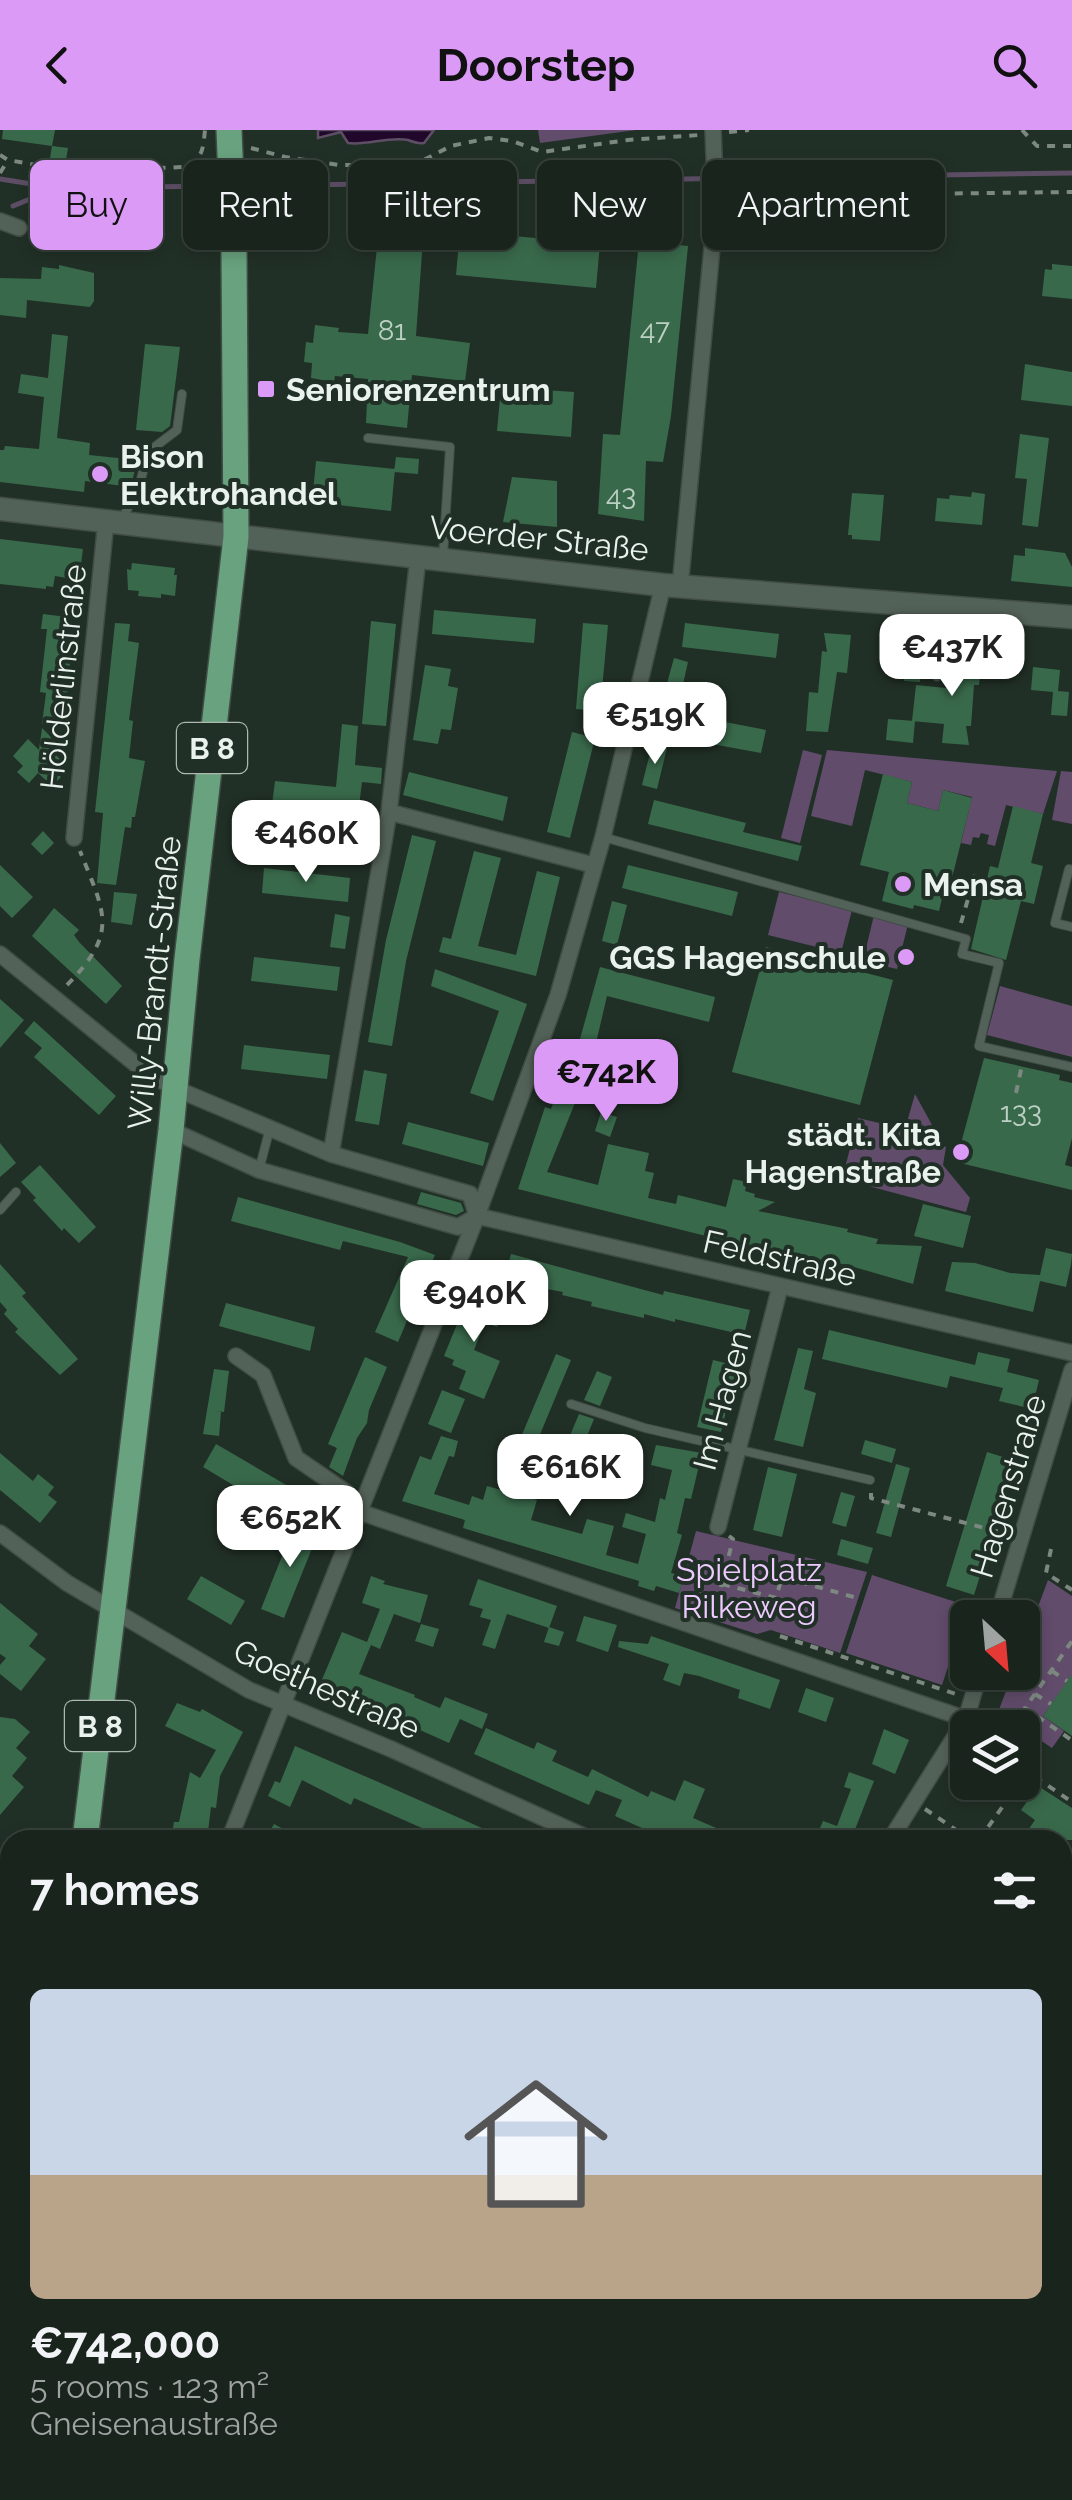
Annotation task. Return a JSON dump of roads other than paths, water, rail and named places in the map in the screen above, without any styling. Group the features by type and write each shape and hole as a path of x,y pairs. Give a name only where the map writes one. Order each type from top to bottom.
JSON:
{"main road":[{"name":"Willy-Brandt-Straße","path":"87,1830 172,1130 236,537 232,212 240,156 229,130"},
{"name":"Voerder Straße","path":"0,509 671,586 1072,617"}],"street":[{"path":"233,1830 476,1216 558,995 603,836 671,586 716,202 713,132"},
{"path":"0,222 19,228"},
{"name":"Hölderlinstraße","path":"74,838 113,522"},
{"path":"331,1154 389,812 418,558"},
{"path":"389,812 593,864"},
{"name":"Feldstraße","path":"3,963 54,998 138,1066 174,1088 331,1154 470,1194 476,1216"},
{"name":"Feldstraße","path":"172,1130 259,1170 458,1227 476,1216 1072,1353"},
{"name":"Im Hagen","path":"718,1527 780,1287"},
{"path":"236,1356 263,1376 296,1458 347,1493 360,1512 950,1714"},
{"name":"Hagenstraße","path":"1002,1600 1072,1370"},
{"name":"Goethestraße","path":"0,1534 67,1583 280,1704 570,1830"},
{"path":"896,1830 950,1745"}],"lane":[{"path":"113,522 139,487 148,452 177,430 182,394"},
{"path":"368,438 450,447 443,560"},
{"path":"937,678 942,607"},
{"path":"603,836 966,939 962,954 1000,963 979,1046 1072,1067"},
{"path":"1072,870 1069,869 1055,923 1072,927"},
{"path":"259,1170 270,1128"},
{"path":"0,1210 16,1192"},
{"path":"571,1404 645,1428 870,1480"}],"waterway":[{"path":"328,185 1072,173"},
{"path":"0,179 57,188 183,186"},
{"path":"13,206 30,199"}],"place":[{"name":"Seniorenzentrum","path":"266,389"},
{"name":"Bison Elektrohandel","path":"100,474"},
{"name":"Mensa","path":"903,884"},
{"name":"GGS Hagenschule","path":"906,957"},
{"name":"städt. Kita Hagenstraße","path":"961,1152"}],"park label":[{"name":"Spielplatz Rilkeweg","path":"749,1588"}]}
